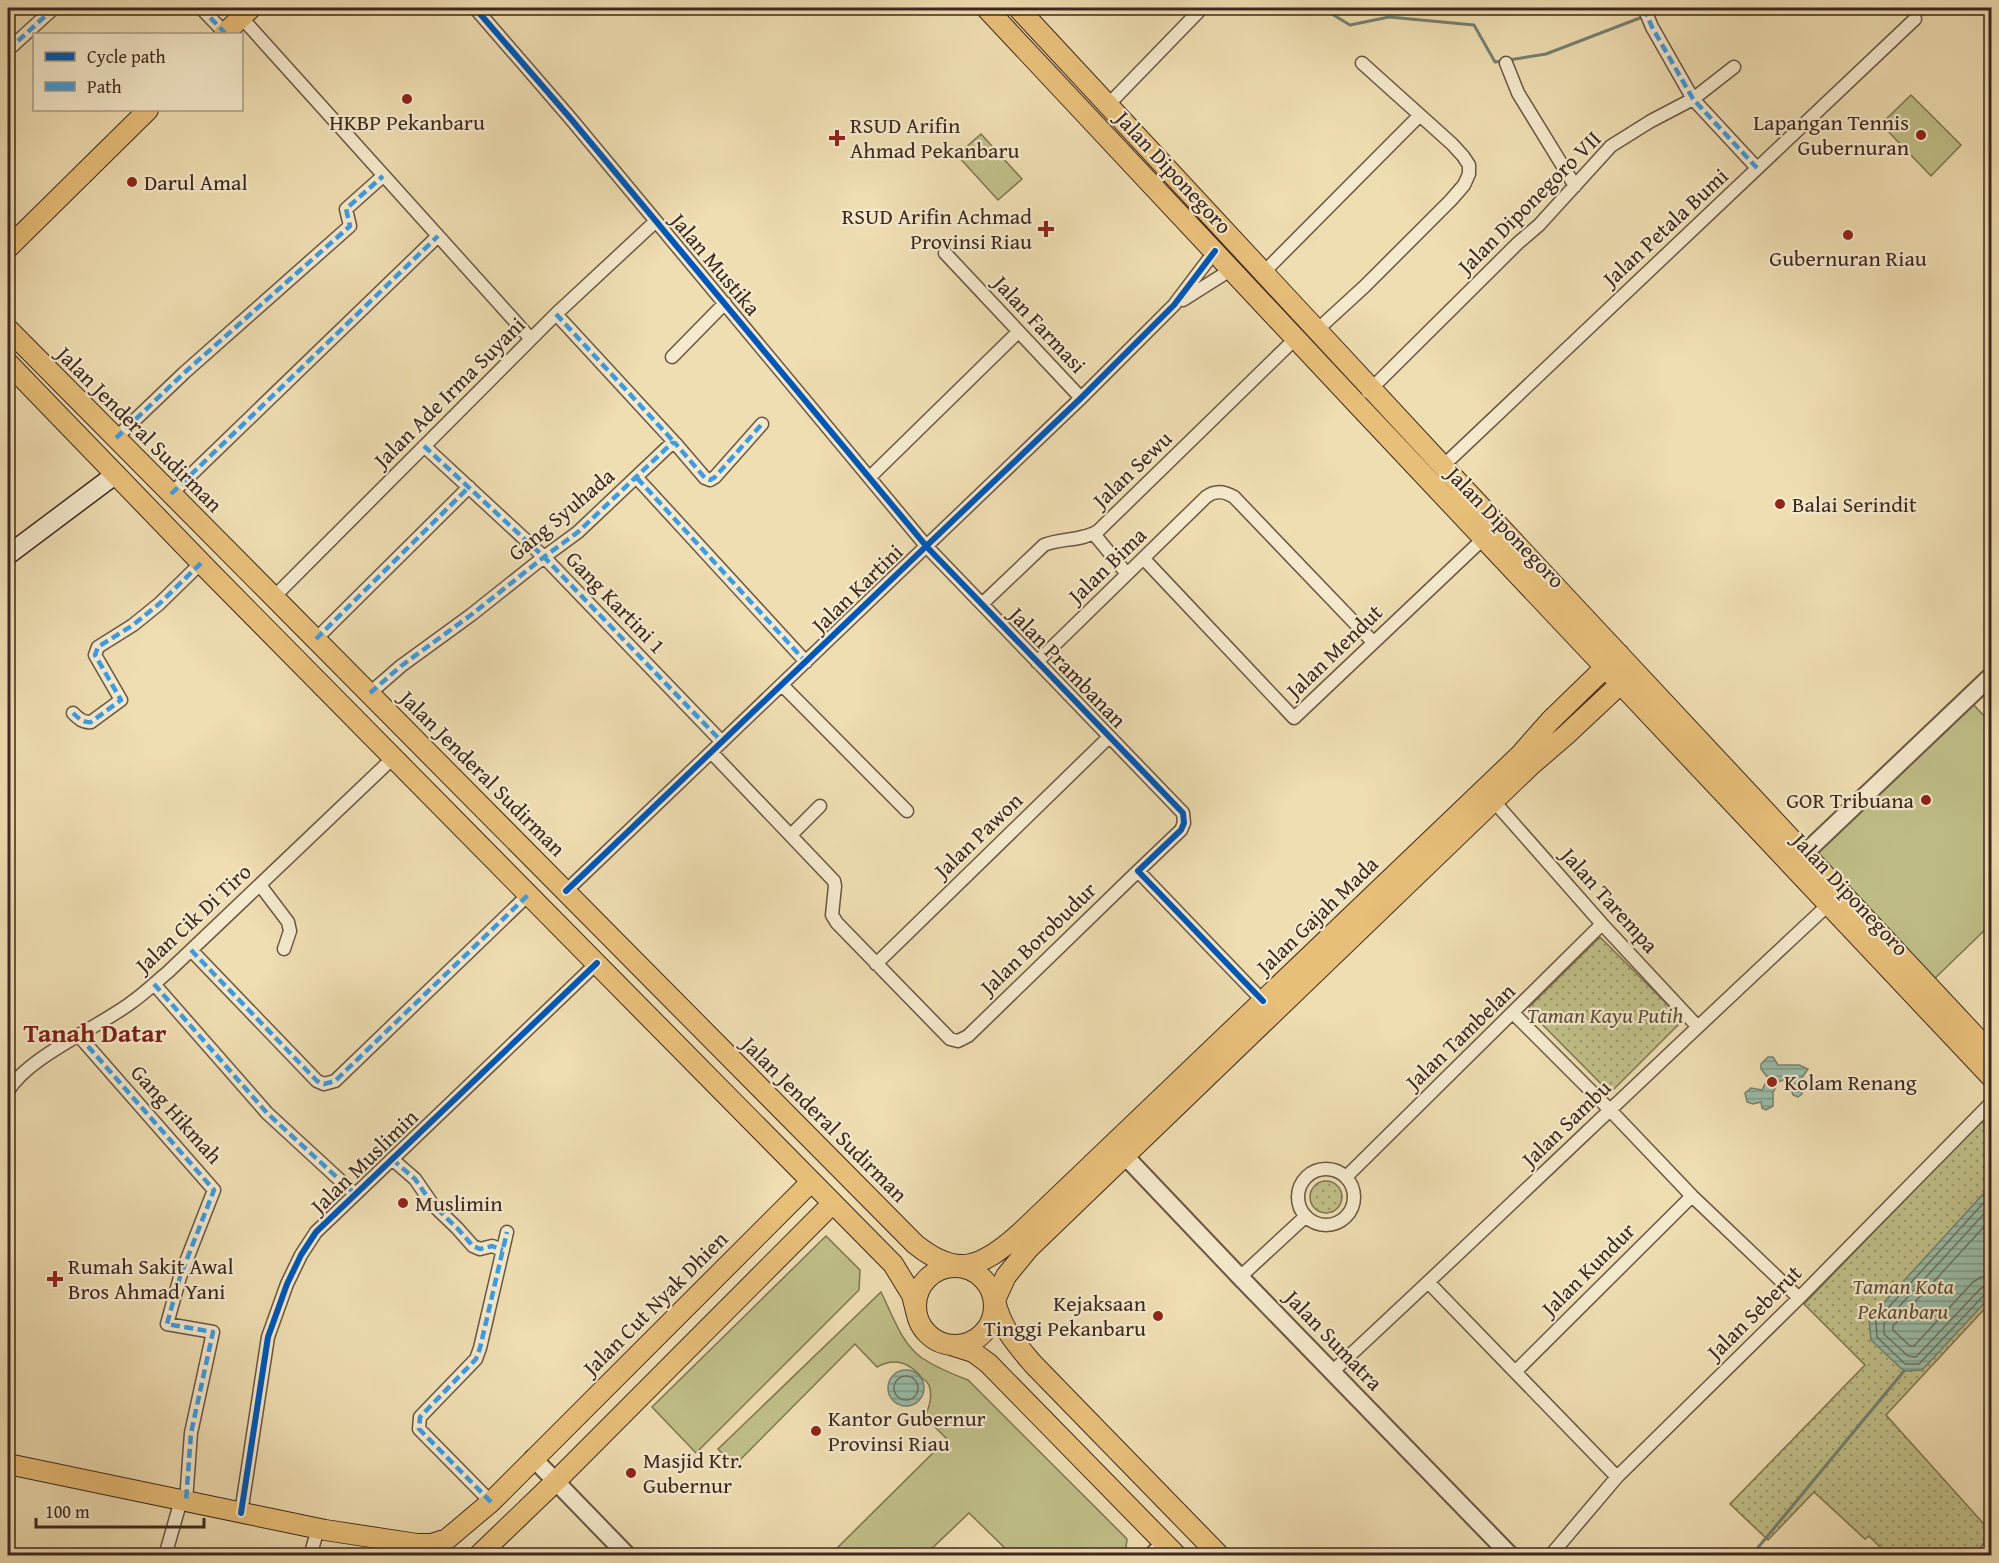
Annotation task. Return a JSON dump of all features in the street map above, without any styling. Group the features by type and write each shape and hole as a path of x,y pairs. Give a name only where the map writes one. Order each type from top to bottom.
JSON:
{"main road":[{"name":"Jalan Diponegoro","path":"986,8 1483,539 1612,661 1805,853 1992,1078"},
{"name":"Jalan Diponegoro","path":"1018,8 1443,466 1612,661"},
{"path":"225,33 246,12"},
{"path":"8,248 147,111"},
{"name":"Jalan Jenderal Sudirman","path":"8,329 915,1244 941,1262 957,1266"},
{"path":"8,363 234,596 893,1264 912,1295 917,1315 926,1332 933,1338 973,1352 988,1363 1165,1551"},
{"path":"8,555 116,474"},
{"path":"234,596 254,577"},
{"name":"Jalan Gajah Mada","path":"1488,796 1550,721 1612,661"},
{"name":"Jalan Diponegoro","path":"1628,677 1828,905 1894,962 1992,1054"},
{"name":"Jalan Gajah Mada","path":"957,1266 969,1265 984,1259 1016,1237 1164,1108 1488,796 1628,677"},
{"path":"671,1040 693,1018"},
{"name":"Jalan Gajah Mada","path":"995,1300 1000,1285 1013,1266 1125,1156 1164,1108"},
{"name":"Jalan Cut Nyak Dhien","path":"8,1464 318,1529 432,1544 447,1539 490,1502 811,1182"},
{"path":"478,1556 833,1203"},
{"path":"784,1209 805,1231"},
{"path":"917,1315 917,1294 928,1277 937,1270 957,1266 967,1268 982,1276 988,1283 1006,1331 1033,1364 1220,1556"},
{"path":"951,1345 973,1341 984,1333 995,1310 995,1300"},
{"path":"382,1539 412,1556"}],"street":[{"path":"8,50 54,8"},
{"path":"201,8 223,33"},
{"name":"Jalan Mustika","path":"475,8 656,220 927,547"},
{"path":"1108,105 1202,8"},
{"path":"1644,8 1652,27 1693,99 1757,168"},
{"path":"246,12 383,176 531,339"},
{"name":"Jalan Petala Bumi","path":"1443,466 1915,19"},
{"path":"1317,330 1365,286 1451,200 1464,185 1469,174 1468,165 1463,156 1362,63"},
{"path":"1506,63 1518,93 1575,186"},
{"name":"Jalan Diponegoro VII","path":"1356,403 1539,225 1611,146 1693,99 1734,67"},
{"path":"1264,273 1420,115"},
{"path":"116,438 184,373 350,226 346,209 383,176"},
{"name":"Jalan Ade Irma Suyani","path":"274,597 556,314 656,220"},
{"path":"171,494 438,236"},
{"name":"Jalan Kartini","path":"566,891 1081,398 1174,305 1215,251"},
{"name":"Jalan Farmasi","path":"945,253 1081,398"},
{"name":"Jalan Kartini","path":"1174,305 1232,269"},
{"path":"672,357 725,303"},
{"path":"556,314 705,478 710,480 715,477 762,424"},
{"path":"870,477 1018,332"},
{"name":"Jalan Sewu","path":"982,604 1044,545 1094,534 1105,525 1296,338"},
{"name":"Gang Syuhada","path":"370,693 401,666 579,532 670,444 675,443"},
{"name":"Gang Kartini 1","path":"424,446 544,557 722,742"},
{"path":"637,478 806,662"},
{"path":"316,639 469,487"},
{"name":"Jalan Bima","path":"1037,662 1206,497 1216,492 1223,492 1234,497 1374,642"},
{"path":"1094,534 1127,574"},
{"name":"Jalan Mendut","path":"1144,559 1294,718 1483,539"},
{"name":"Jalan Prambanan","path":"927,547 1183,813"},
{"path":"73,713 81,720 91,722 121,700 95,655 95,650 133,625 159,604 201,562"},
{"path":"1805,853 1992,675"},
{"path":"782,685 907,811"},
{"name":"Jalan Pawon","path":"876,964 1109,737"},
{"path":"711,752 834,881 832,915 876,964"},
{"name":"Jalan Cik Di Tiro","path":"8,1091 11,1085 36,1062 132,1002 154,984 394,758"},
{"name":"Jalan Tarempa","path":"1488,796 1697,1026"},
{"path":"791,835 820,806"},
{"name":"Jalan Borobudur","path":"876,964 950,1039 958,1041 968,1036 1181,830 1184,823 1183,813"},
{"path":"1138,871 1269,1007"},
{"path":"260,885 288,922 290,931 284,949"},
{"path":"191,950 317,1081 324,1084 335,1081 529,894"},
{"name":"Jalan Sambu","path":"1332,1371 1828,905"},
{"name":"Jalan Tambelan","path":"1346,1177 1602,924"},
{"name":"Jalan Muslimin","path":"242,1513 265,1354 276,1313 301,1255 316,1232 597,963"},
{"path":"154,984 267,1113 355,1194"},
{"path":"1514,1013 1692,1196 1799,1298"},
{"name":"Gang Hikmah","path":"79,1036 214,1190 180,1277 167,1324 213,1332 191,1433 183,1501"},
{"name":"Jalan Seberut","path":"1550,1556 1617,1477 1799,1298 1992,1102"},
{"name":"Jalan Sumatra","path":"1125,1156 1511,1556"},
{"path":"392,1159 415,1179 433,1205 473,1246 480,1250 492,1246 503,1250"},
{"path":"1329,1169 1338,1171 1346,1177 1351,1184 1353,1201 1351,1209 1345,1216 1338,1222 1321,1224 1306,1216 1300,1208 1298,1198 1299,1189 1310,1174 1329,1169"},
{"name":"Jalan Kundur","path":"1515,1372 1692,1196"},
{"path":"1240,1277 1306,1216"},
{"path":"490,1502 418,1426 420,1417 476,1359 507,1232"},
{"path":"1428,1282 1617,1477"},
{"path":"533,1458 628,1556"},
{"path":"165,1556 183,1501"},
{"path":"310,1556 318,1529"}],"green space":[{"name":"Lapangan Tennis Gubernuran","path":"1911,95 1961,145 1931,176 1881,124"},
{"path":"981,134 1022,179 998,200 957,155"},
{"name":"GOR Tribuana","path":"1968,699 1991,723 1991,924 1928,985 1805,852"},
{"name":"Taman Kayu Putih","path":"1600,937 1683,1020 1610,1093 1527,1009"},
{"name":"Taman Kota Pekanbaru","path":"1981,1121 1991,1131 1991,1302 1886,1415 1991,1532 1991,1536 1973,1555 1888,1555 1869,1536 1865,1539 1814,1492 1768,1540 1730,1504 1865,1365 1804,1304"},
{"path":"1326,1181 1337,1186 1342,1197 1337,1208 1326,1213 1315,1208 1310,1197 1315,1186"},
{"path":"826,1236 860,1270 859,1290 696,1453 652,1407"},
{"path":"881,1292 898,1328 915,1352 933,1365 968,1380 1127,1539 1125,1555 1012,1555 969,1513 925,1555 830,1555 947,1439 925,1417 931,1397 926,1381 902,1363 890,1362 877,1367 855,1344 734,1466 718,1449"}],"water":[{"path":"1768,1057 1773,1057 1778,1065 1799,1065 1808,1069 1801,1079 1802,1094 1798,1097 1793,1095 1792,1081 1788,1078 1778,1082 1773,1093 1773,1106 1766,1110 1762,1108 1761,1102 1753,1104 1747,1102 1745,1093 1751,1088 1762,1090 1768,1078 1761,1069 1761,1064"},
{"path":"1985,1192 1991,1192 1991,1296 1922,1370 1904,1371 1871,1340 1869,1319"},
{"path":"906,1370 919,1375 924,1388 919,1401 906,1406 893,1401 888,1388 893,1375"}],"waterway":[{"path":"1322,8 1350,25 1389,17 1474,25 1495,62 1503,61"},
{"path":"1651,13 1667,8"},
{"path":"1509,60 1546,54 1645,16"},
{"path":"1751,1556 1904,1371"}],"marked path":[{"path":"8,50 54,8"},
{"path":"201,8 225,33"},
{"path":"1644,8 1652,27 1693,99 1757,168"},
{"path":"116,438 184,373 350,226 346,209 383,176"},
{"path":"171,494 438,236"},
{"path":"556,314 675,443"},
{"path":"370,693 401,666 578,532 672,443 675,443 705,478 710,480 762,424"},
{"path":"424,446 544,557 722,742"},
{"path":"637,478 806,662"},
{"path":"316,639 469,487"},
{"path":"73,713 83,721 91,722 121,700 95,655 98,647 133,625 159,604 201,563"},
{"path":"191,950 317,1081 324,1084 335,1081 529,894"},
{"path":"154,984 267,1113 355,1194"},
{"path":"79,1036 214,1190 180,1277 167,1324 213,1332 191,1433 186,1501"},
{"path":"392,1159 415,1179 433,1205 473,1246 480,1249 492,1246 503,1250"},
{"path":"491,1502 419,1429 420,1417 476,1359 507,1232"}],"cycle path":[{"path":"475,8 571,119 927,547 1183,813 1184,823 1181,830 1138,871 1263,1001"},
{"path":"566,891 1081,398 1174,305 1215,251"},
{"path":"241,1513 268,1337 287,1284 301,1255 316,1232 597,963"}],"place":[{"name":"HKBP Pekanbaru","path":"407,99"},
{"name":"Lapangan Tennis Gubernuran","path":"1921,135"},
{"name":"RSUD Arifin Ahmad Pekanbaru","path":"837,138"},
{"name":"Darul Amal","path":"132,182"},
{"name":"RSUD Arifin Achmad Provinsi Riau","path":"1046,229"},
{"name":"Gubernuran Riau","path":"1848,235"},
{"name":"Balai Serindit","path":"1780,504"},
{"name":"GOR Tribuana","path":"1926,800"},
{"name":"Kolam Renang","path":"1772,1082"},
{"name":"Muslimin","path":"403,1203"},
{"name":"Rumah Sakit Awal Bros Ahmad Yani","path":"55,1279"},
{"name":"Kejaksaan Tinggi Pekanbaru","path":"1158,1316"},
{"name":"Kantor Gubernur Provinsi Riau","path":"816,1431"},
{"name":"Masjid Ktr. Gubernur","path":"631,1473"}],"district":[{"name":"Tanah Datar","path":"95,1033"}]}
